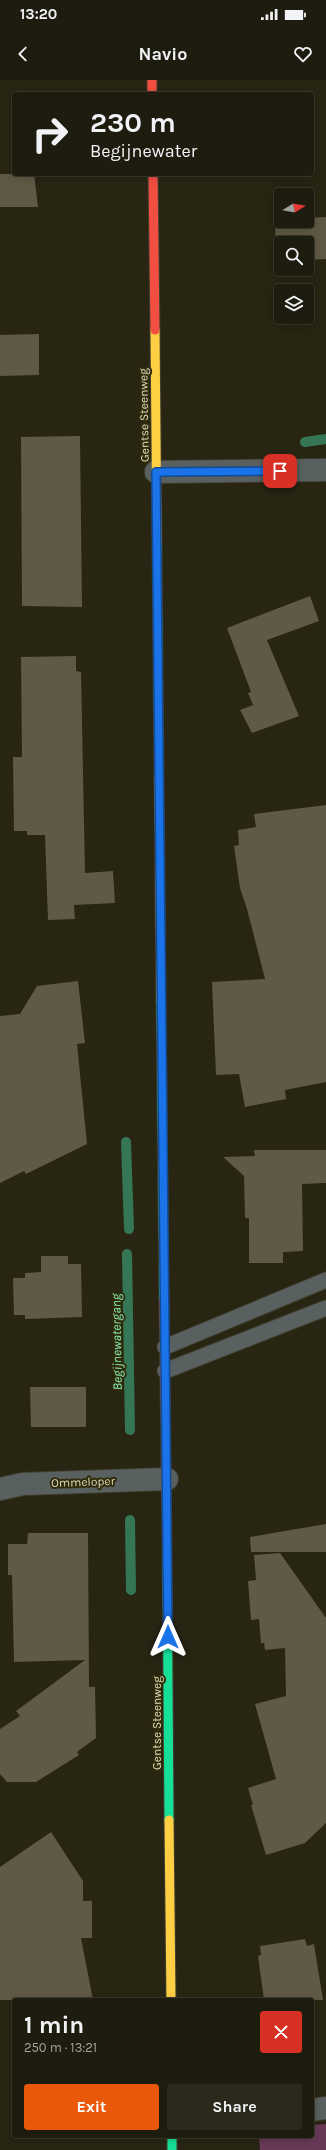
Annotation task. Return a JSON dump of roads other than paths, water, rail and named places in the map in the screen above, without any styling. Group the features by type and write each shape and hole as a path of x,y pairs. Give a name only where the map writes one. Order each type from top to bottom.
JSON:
{"street":[{"path":"152,80 152,92"},
{"name":"Gentse Steenweg","path":"153,176 166,1348 171,1998"},
{"path":"156,472 326,470"},
{"name":"Ommeloper","path":"0,1490 23,1484 167,1479"},
{"path":"314,2110 326,2108"},
{"path":"172,2138 172,2150"}],"lane":[{"path":"166,1348 326,1280"},
{"path":"165,1371 326,1308"}],"waterway":[{"name":"Begijnewatergang","path":"305,442 326,439"},
{"name":"Begijnewatergang","path":"126,1142 129,1229"},
{"name":"Begijnewatergang","path":"127,1254 130,1430"},
{"name":"Begijnewatergang","path":"130,1520 131,1590"}]}
